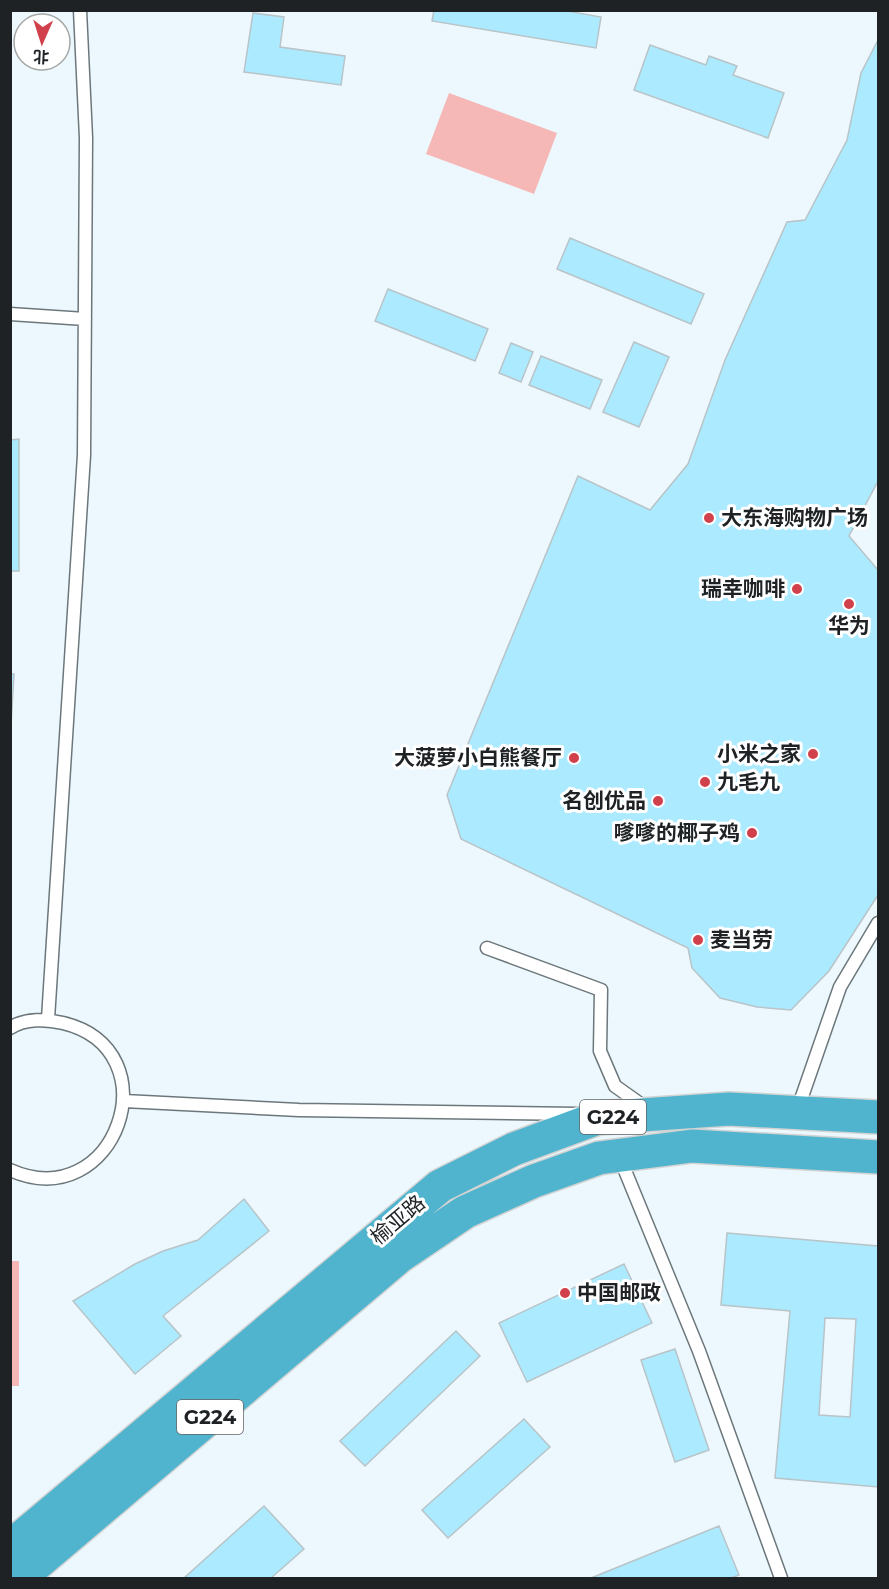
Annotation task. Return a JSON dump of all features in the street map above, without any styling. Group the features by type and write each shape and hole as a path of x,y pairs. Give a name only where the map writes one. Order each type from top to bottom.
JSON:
{"highway":[{"name":"榆亚路","path":"10,1547 440,1186 513,1149 598,1118 729,1109 879,1117"},
{"name":"榆亚路","path":"20,1578 400,1256 465,1212 534,1181 599,1158 619,1155 692,1146 879,1157"}],"lane":[{"path":"48,1019 84,455 86,138 80,10"},
{"path":"10,314 85,319"},
{"path":"797,1112 840,987 879,922"},
{"path":"487,948 601,990 600,1051 615,1086 648,1114"},
{"path":"10,1028 16,1024 48,1019 78,1027 103,1044 120,1071 124,1101 117,1132 99,1156 73,1173 43,1178 10,1170"},
{"path":"124,1101 299,1110 648,1114"},
{"path":"619,1155 699,1351 781,1578"}],"shaded area":[{"path":"449,93 557,133 534,194 426,154"},
{"path":"11,1261 19,1261 19,1386 11,1386"}],"building":[{"path":"434,10 562,10 601,17 596,48 432,21"},
{"path":"253,13 284,17 280,47 345,56 341,85 244,72"},
{"name":"大东海购物广场","path":"878,40 878,481 849,536 878,570 878,895 829,971 791,1010 757,1007 720,998 692,968 688,948 461,839 447,795 578,476 650,510 688,464 725,360 787,222 805,220 847,140 861,73"},
{"path":"650,45 706,65 709,56 737,66 733,75 784,93 768,138 634,90"},
{"path":"570,238 704,294 691,324 557,269"},
{"path":"388,289 488,329 475,361 375,321"},
{"path":"634,342 669,357 639,427 603,412"},
{"path":"511,343 533,352 521,382 499,373"},
{"path":"541,356 602,380 590,409 529,385"},
{"path":"19,439 19,571 10,571 10,440"},
{"path":"10,674 14,674 10,743"},
{"path":"244,1199 269,1231 163,1316 181,1336 135,1374 73,1301 135,1264 163,1251 198,1240"},
{"path":"727,1233 878,1246 878,1487 775,1478 790,1311 721,1305","holes":["825,1318 856,1319 850,1417 819,1415"]},
{"path":"624,1264 652,1323 527,1382 499,1323"},
{"path":"456,1331 480,1356 365,1466 340,1441"},
{"path":"675,1349 709,1450 675,1462 641,1360"},
{"path":"524,1419 550,1447 448,1538 422,1510"},
{"path":"264,1506 304,1549 271,1578 184,1578"},
{"path":"719,1526 739,1575 731,1578 591,1578"}],"place":[{"name":"大东海购物广场","path":"709,518"},
{"name":"瑞幸咖啡","path":"797,589"},
{"name":"华为","path":"849,604"},
{"name":"小米之家","path":"813,754"},
{"name":"大菠萝小白熊餐厅","path":"574,758"},
{"name":"九毛九","path":"705,782"},
{"name":"名创优品","path":"658,801"},
{"name":"嗲嗲的椰子鸡","path":"752,833"},
{"name":"麦当劳","path":"698,940"},
{"name":"中国邮政","path":"565,1293"}]}
